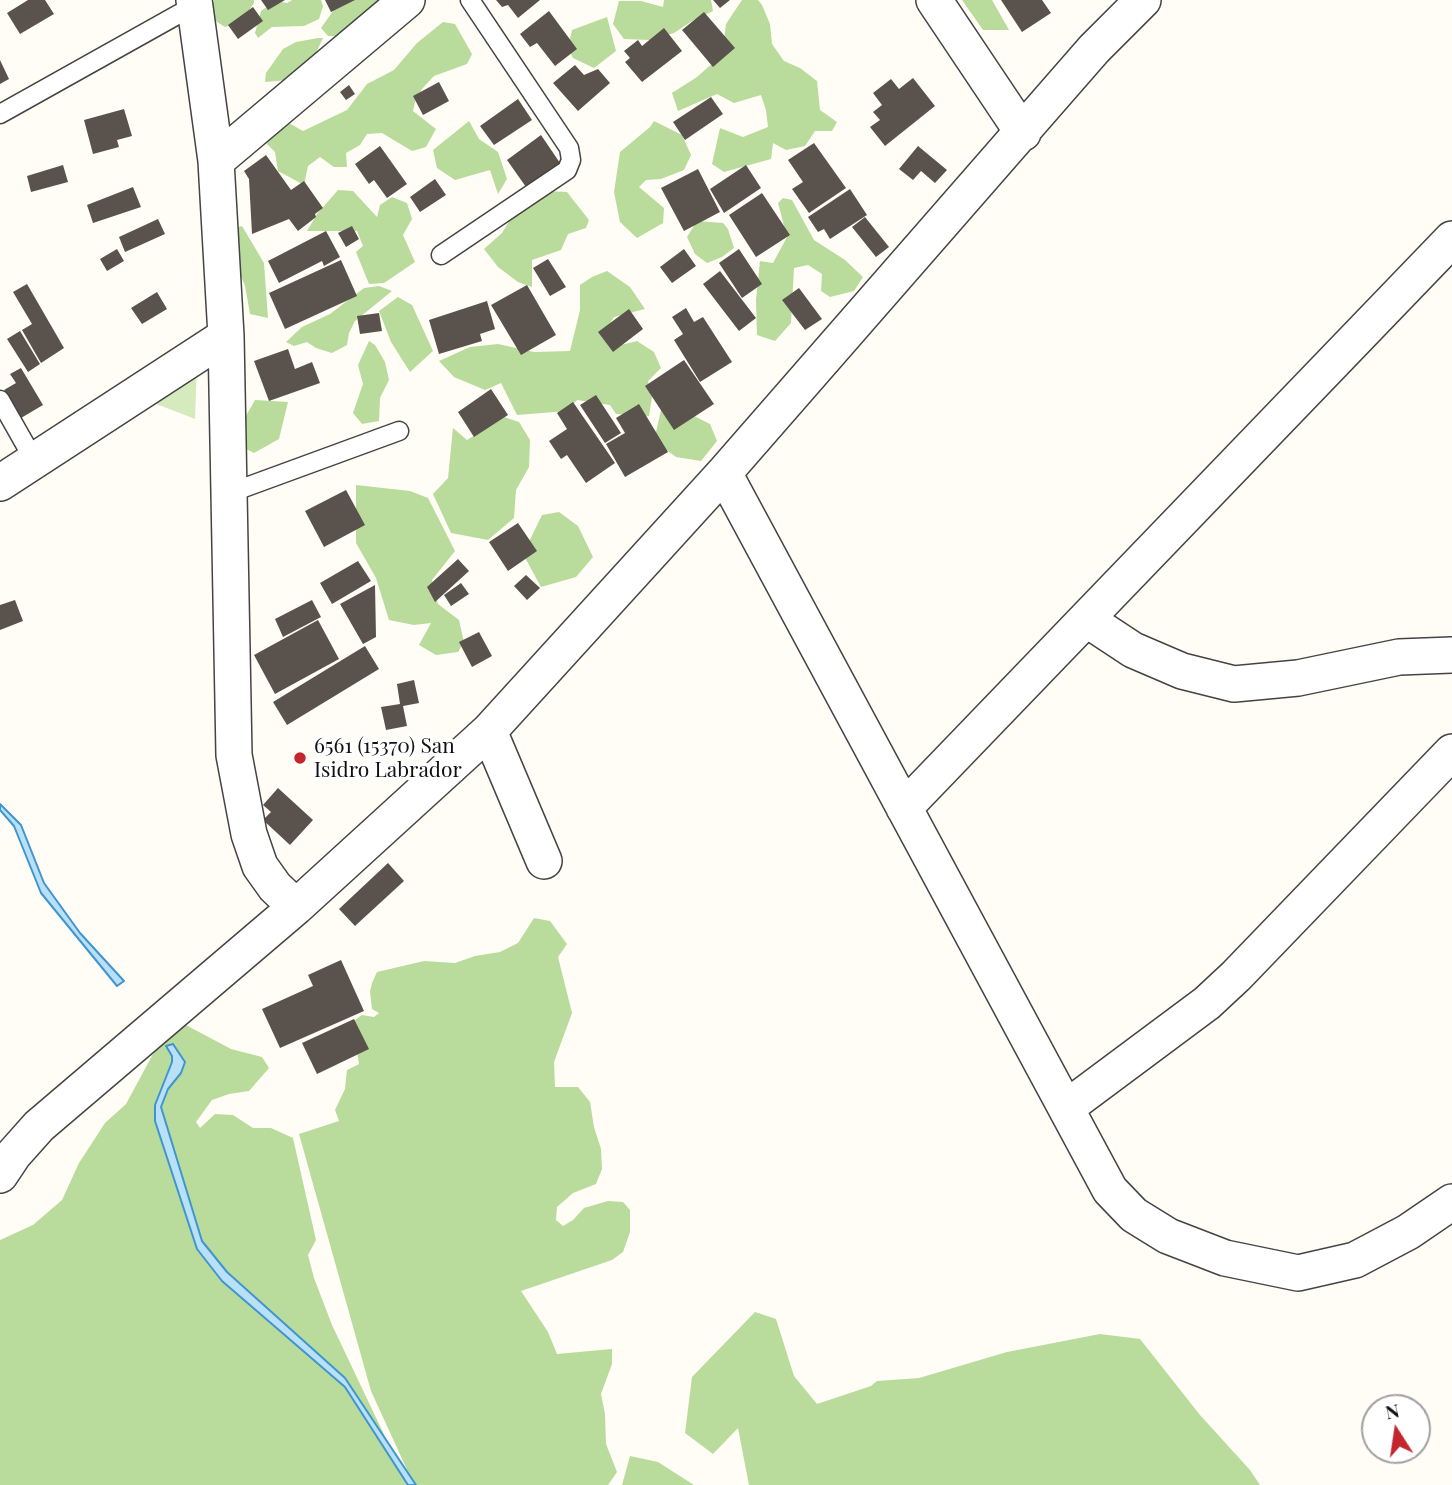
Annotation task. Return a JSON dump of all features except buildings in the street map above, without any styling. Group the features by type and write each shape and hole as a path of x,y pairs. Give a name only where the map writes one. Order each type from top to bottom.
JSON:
{"street":[{"path":"216,161 407,0"},
{"path":"934,0 1023,133"},
{"path":"0,1175 14,1154 39,1126 296,907 489,731 724,473 1094,49 1143,0"},
{"path":"195,2 216,161 226,336 234,755 249,834 260,866 275,887 296,907"},
{"path":"904,808 1452,239"},
{"path":"0,483 226,336"},
{"path":"724,473 1110,1191 1134,1215 1168,1236 1225,1258 1298,1273 1354,1260 1408,1232 1452,1202"},
{"path":"1086,619 1133,650 1182,671 1234,684 1298,678 1399,657 1452,655"},
{"path":"489,731 544,862"},
{"path":"1066,1108 1207,1003 1452,752"},
{"path":"0,1128 39,1126"}],"lane":[{"path":"441,255 567,170 571,160 569,148 470,0"},
{"path":"0,114 195,2"},
{"path":"0,400 34,460"},
{"path":"227,494 399,431"}],"green space":[{"path":"214,0 254,0 254,3 241,22 225,27 214,20 211,10"},
{"path":"292,0 321,0 323,6 319,19 304,26 272,27 258,38 255,33 261,11 275,1 287,3"},
{"path":"392,0 340,36 328,36 321,28 340,1"},
{"path":"664,0 711,0 713,11 674,33 650,40 624,39 613,24 619,1 641,1 663,7"},
{"path":"742,0 758,0 762,5 770,24 772,44 784,61 800,68 817,81 820,110 837,122 832,131 815,131 805,146 786,150 773,143 771,159 724,172 712,164 720,128 743,137 768,127 761,95 734,103 717,94 678,111 672,93 697,77 722,55 726,24"},
{"path":"962,0 992,0 1009,30 983,30"},
{"path":"607,17 616,51 594,68 573,58 568,48 572,30"},
{"path":"443,22 455,24 472,54 467,64 434,76 415,102 413,111 436,129 426,147 412,151 382,133 367,134 360,145 346,153 347,167 334,167 320,157 308,166 304,185 278,171 275,152 265,142 287,122 303,131 347,110 367,84 394,70 417,43"},
{"path":"323,38 312,67 298,79 265,82 266,73 283,49 296,42"},
{"path":"469,121 479,139 498,152 507,179 498,194 490,170 455,180 437,168 433,150"},
{"path":"654,121 682,135 691,155 684,170 661,179 646,180 639,187 664,208 663,223 637,238 620,222 614,192 620,152"},
{"path":"338,190 353,191 377,217 380,205 392,197 407,203 412,219 403,235 415,262 384,283 369,284 356,252 363,246 357,231 307,231 317,214"},
{"path":"545,191 567,192 589,220 586,228 568,234 561,250 532,260 532,287 518,282 498,267 484,249 502,233 516,210"},
{"path":"783,198 792,200 814,240 845,260 863,277 854,291 830,297 821,291 822,274 808,265 794,268 791,323 775,341 757,335 756,300 760,261 773,263 787,237 778,203"},
{"path":"697,221 723,223 728,229 734,248 707,263 695,254 687,237"},
{"path":"242,226 264,263 268,318 250,314 245,286 223,231"},
{"path":"607,271 630,287 645,309 614,317 603,335 613,347 637,341 654,352 661,368 648,381 652,397 649,416 616,414 610,405 577,400 567,411 517,415 501,383 485,390 454,377 439,361 470,347 498,344 534,352 570,351 580,310 580,285"},
{"path":"379,286 392,291 355,321 347,345 332,353 307,342 294,346 286,342 302,327 330,314 364,288"},
{"path":"398,297 412,305 433,351 410,372 391,342 379,311"},
{"path":"196,332 195,419 146,400 142,394"},
{"path":"369,341 375,345 385,362 389,380 380,398 379,421 362,424 353,413 363,384 358,365"},
{"path":"255,400 288,402 279,439 254,453 240,446 239,428"},
{"path":"661,410 694,416 710,424 717,441 701,461 676,457 654,441"},
{"path":"504,417 519,422 530,440 529,467 516,490 514,518 488,540 451,533 433,494 448,478 453,428 467,440"},
{"path":"356,485 410,491 428,498 455,551 432,580 438,604 459,620 464,642 458,652 436,655 419,645 431,623 414,625 389,620 376,578 356,543"},
{"path":"559,512 578,526 593,557 576,577 541,587 523,554 542,515"},
{"path":"534,918 550,921 567,944 558,957 572,1013 554,1062 555,1087 578,1087 590,1102 601,1149 602,1169 596,1184 573,1193 557,1207 556,1220 563,1226 584,1208 608,1201 623,1202 630,1210 630,1232 623,1252 612,1260 521,1291 548,1332 557,1354 612,1349 612,1364 601,1394 606,1444 617,1472 608,1485 414,1485 371,1391 299,1134 339,1121 335,1110 345,1089 347,1070 359,1064 352,1022 362,1015 374,1017 379,1013 372,1009 370,992 377,972 424,961 455,963 500,952 518,943"},
{"path":"184,1024 231,1049 262,1057 269,1068 249,1091 212,1100 196,1122 200,1128 215,1114 233,1115 253,1128 271,1128 293,1138 316,1240 308,1255 314,1278 332,1325 408,1485 0,1485 0,1240 33,1225 62,1200 79,1163 105,1123 126,1104 153,1054"},
{"path":"755,1312 776,1319 794,1376 817,1404 871,1386 877,1381 919,1378 1007,1352 1100,1334 1140,1339 1260,1485 749,1485 738,1428 713,1454 685,1433 692,1377"},
{"path":"630,1456 658,1462 694,1485 622,1485"}],"water":[{"path":"0,804 21,825 44,883 80,933 124,981 117,986 41,893 14,826 0,810"},
{"path":"173,1044 185,1062 181,1073 168,1089 161,1107 202,1241 227,1272 345,1378 416,1485 408,1485 345,1387 222,1281 197,1249 155,1121 155,1105 172,1062 172,1056 166,1046"}],"place":[{"name":"6561 (15370) San Isidro Labrador","path":"300,758"}]}
